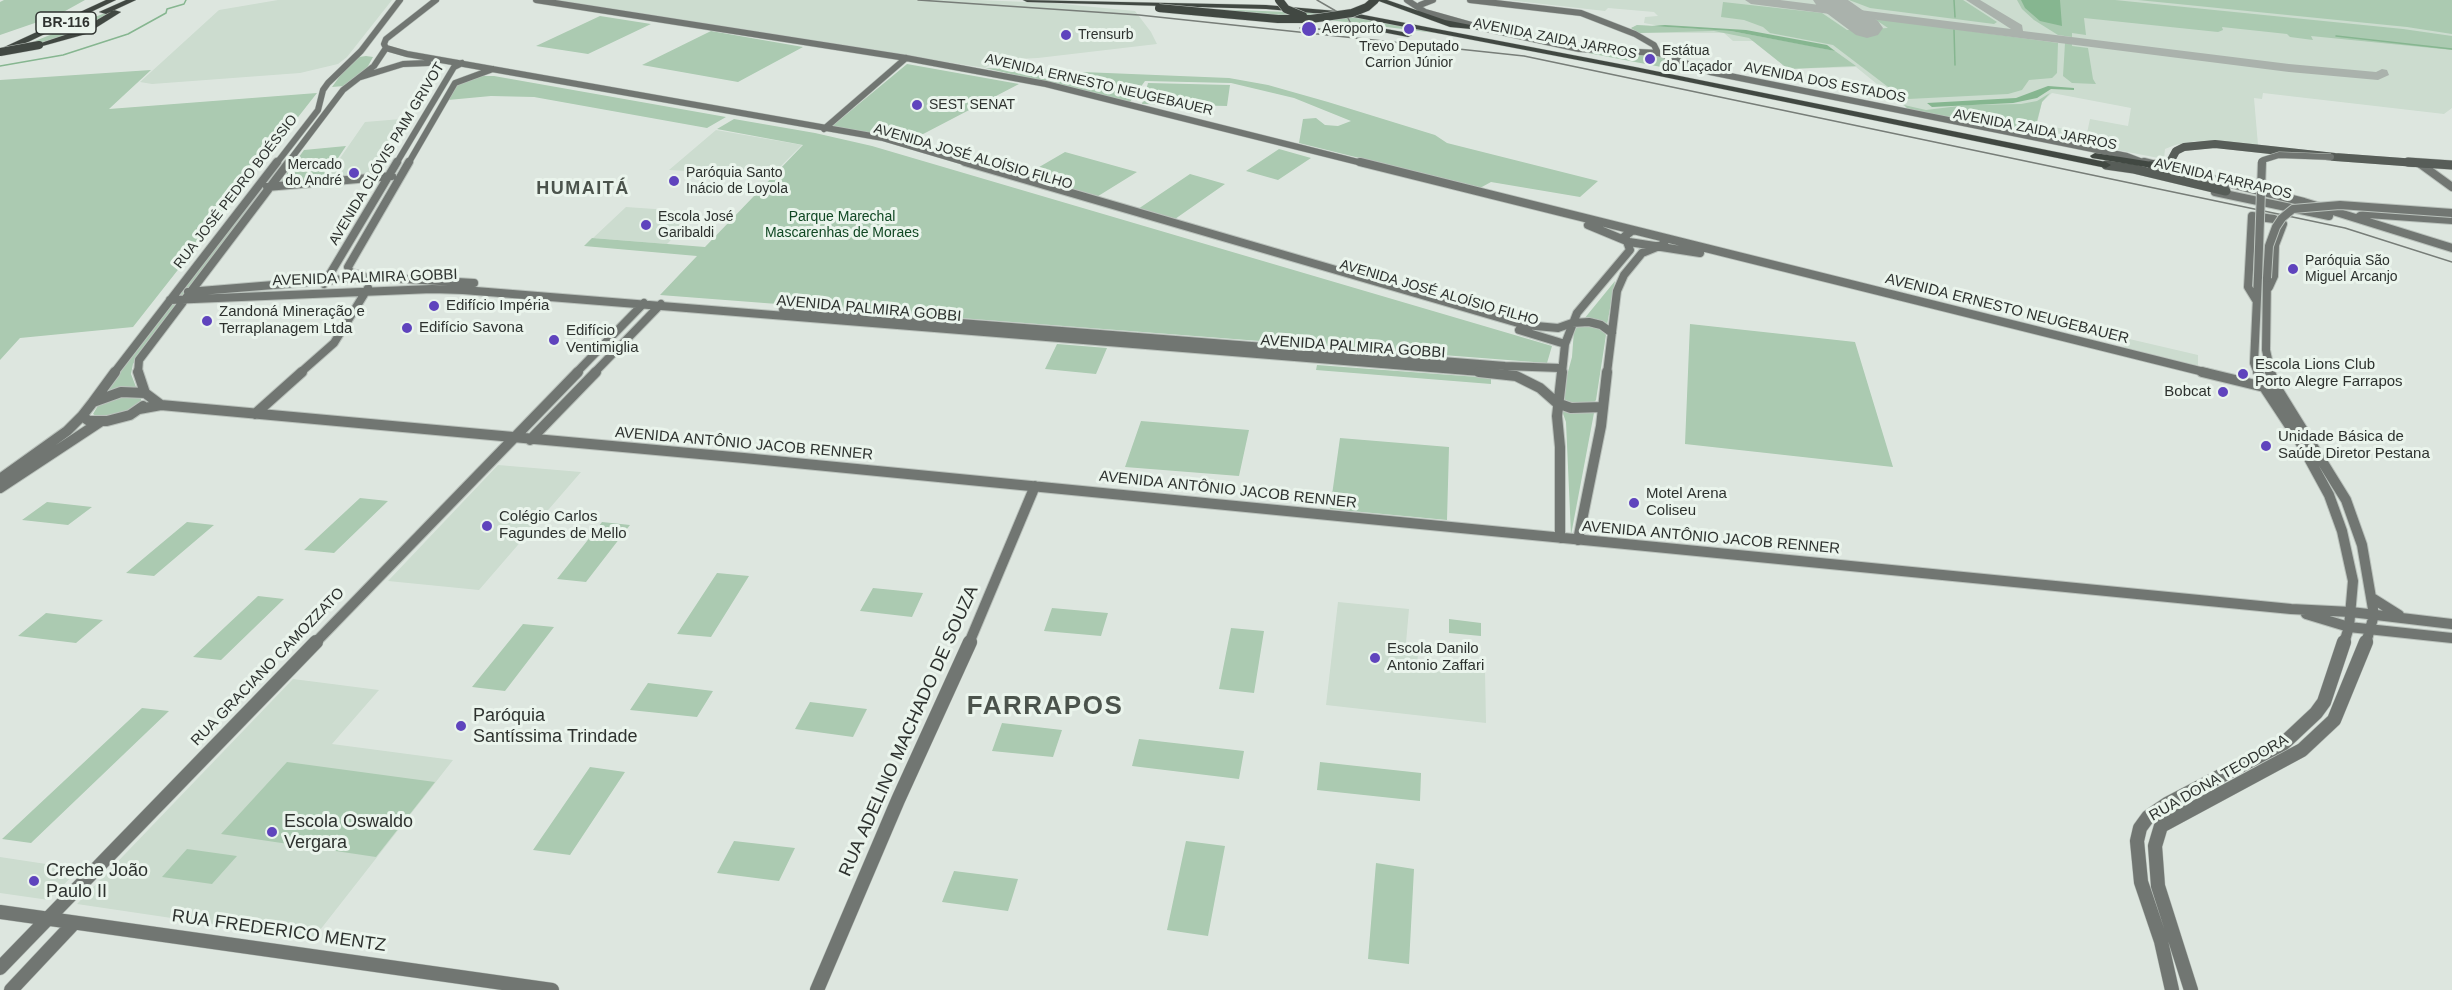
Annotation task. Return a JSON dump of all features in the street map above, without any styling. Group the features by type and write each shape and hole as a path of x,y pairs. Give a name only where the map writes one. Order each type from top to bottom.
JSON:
{"highway":[{"path":"0,41 52,26 110,0"},
{"name":"BR-116","path":"0,52 110,0"},
{"path":"19,44 132,0"},
{"path":"0,52 39,45 83,32 138,0"},
{"name":"AVENIDA ZAIDA JARROS","path":"1027,0 1266,7 1338,13 1425,27 2106,165"},
{"name":"AVENIDA ZAIDA JARROS","path":"1132,0 1332,5 2152,165"},
{"path":"1279,0 1282,6 1293,13 1326,21 1449,35 1564,56"},
{"path":"1053,1 1278,19 1311,19 1352,13 1367,7 1376,0"},
{"path":"1380,0 1421,13"},
{"path":"1397,0 1438,21 1510,40"},
{"path":"1438,21 1482,28"},
{"path":"1351,24 1408,35"}],"main road":[{"path":"2152,165 2170,162 2180,148 2198,144 2232,145 2333,157 2452,165"},
{"name":"AVENIDA FARRAPOS","path":"2106,165 2226,191"},
{"path":"2397,212 2452,216"}],"street":[{"name":"RUA JOSÉ PEDRO BOÉSSIO","path":"0,482 67,431 82,416 318,110 324,90 357,56 400,0"},
{"name":"RUA JOSÉ PEDRO BOÉSSIO","path":"146,394 138,373 140,360 345,88 361,77 381,56 386,48 384,44 386,39 436,0"},
{"name":"AVENIDA ERNESTO NEUGEBAUER","path":"536,0 902,58 1046,84 2264,387 2276,387"},
{"name":"AVENIDA DOS ESTADOS","path":"1407,0 1421,13 1482,28 1587,50 1658,53 1710,72 2115,153 2152,165"},
{"path":"1421,13 1420,5 1433,0"},
{"path":"1470,0 1585,14 1635,34 1654,45 1658,53"},
{"name":"AVENIDA JOSÉ ALOÍSIO FILHO","path":"386,48 491,70 883,138 1525,325 1551,328 1572,323 1595,324 1612,333"},
{"path":"357,56 406,54"},
{"path":"822,128 902,58"},
{"name":"AVENIDA JOSÉ ALOÍSIO FILHO","path":"361,77 383,68 421,63 491,70"},
{"name":"AVENIDA CLÓVIS PAIM GRIVOT","path":"324,293 322,286 454,67 462,63"},
{"name":"AVENIDA CLÓVIS PAIM GRIVOT","path":"372,277 350,273 348,267 455,83 491,70"},
{"path":"324,90 345,88"},
{"name":"AVENIDA JOSÉ ALOÍSIO FILHO","path":"822,128 1565,344"},
{"path":"2262,277 2261,165 2263,160 2279,155 2333,157"},
{"path":"2419,163 2452,187"},
{"name":"AVENIDA FARRAPOS","path":"2106,165 2247,200 2351,222 2452,254"},
{"name":"AVENIDA FARRAPOS","path":"2152,165 2331,210 2452,248"},
{"path":"256,188 401,176"},
{"path":"2329,201 2327,205 2331,210"},
{"path":"2262,277 2276,227 2282,218 2293,209 2340,205 2452,216"},
{"name":"AVENIDA ERNESTO NEUGEBAUER","path":"1542,208 1629,242 1744,258"},
{"path":"2361,219 2360,216 2368,214 2452,216"},
{"path":"2256,300 2248,287 2252,216 2274,219 2283,224 2275,245 2274,276 2267,291"},
{"path":"1560,538 1557,403 1565,344 1577,313 1630,250 1625,236 1633,230"},
{"path":"1578,540 1601,426 1617,291 1624,274 1642,253 1664,244 1665,240 1662,238"},
{"path":"255,414 334,343 372,277"},
{"name":"AVENIDA PALMIRA GOBBI","path":"188,296 372,277 1060,340 1484,372 1516,376 1540,388 1557,403"},
{"name":"RUA DONA TEODORA","path":"2191,990 2158,886 2155,846 2161,826 2302,750 2334,720 2371,630 2374,615 2362,545 2346,500 2276,387 2269,368 2266,350 2267,291 2262,277"},
{"name":"RUA DONA TEODORA","path":"2172,990 2161,941 2141,882 2137,841 2140,828 2148,817 2167,804 2284,743 2308,721 2324,702 2349,627 2351,612 2353,581 2350,562 2329,495 2299,440 2264,387 2254,363 2256,300 2262,277"},
{"name":"AVENIDA PALMIRA GOBBI","path":"172,297 453,289 645,301"},
{"name":"RUA GRACIANO CAMOZZATO","path":"0,968 645,301"},
{"path":"530,440 662,303"},
{"name":"AVENIDA PALMIRA GOBBI","path":"662,303 1505,366 1560,368"},
{"path":"93,402 121,392 146,394 146,404 139,409"},
{"name":"AVENIDA ANTÔNIO JACOB RENNER","path":"146,394 161,405"},
{"path":"1557,403 1570,408 1589,409 1603,406"},
{"name":"AVENIDA ANTÔNIO JACOB RENNER","path":"0,482 13,479 100,422 118,419 139,409 161,405 744,458 2291,609 2351,612 2452,624"},
{"path":"82,416 89,421 100,422"},
{"name":"RUA ADELINO MACHADO DE SOUZA","path":"817,990 907,780 959,668 1035,486"},
{"path":"2350,562 2367,567"},
{"path":"2372,598 2393,613 2408,619"},
{"name":"AVENIDA ANTÔNIO JACOB RENNER","path":"2291,609 2349,627 2452,638"},
{"name":"RUA FREDERICO MENTZ","path":"0,912 552,990"},
{"path":"11,990 74,923"}],"shaded area":[{"path":"278,0 392,0 347,57 338,64 300,73 152,84 140,82 219,10"},
{"path":"551,0 977,0 1052,3 1135,11 1157,44 1038,58 998,60 985,68"},
{"path":"1507,0 2452,0 2452,108 2444,114 2263,93 2262,99 2254,98 2258,145 2196,141 2165,149 2164,159 1909,110 1856,67 1788,69 1755,41 1733,41 1724,33 1639,33 1631,28 1637,25 1660,26 1644,23 1645,17 1658,16 1654,12 1608,8 1605,11","holes":["2052,93 2131,108 2128,126 2090,119 2087,133 2037,124 2042,102"]},
{"path":"2021,0 2060,0 2062,26 2040,21 2025,8"},
{"path":"1652,26 1746,30 1827,45 1835,51 1731,31"},
{"path":"2048,86 2074,88 2074,90 2051,89 2037,98 2013,103 1932,107 1927,103 2016,98"},
{"path":"413,118 379,175 325,180 365,122"},
{"path":"716,130 802,145 771,176 669,170"},
{"name":"Escola José Garibaldi","path":"626,207 698,212 667,244 593,238"},
{"path":"2125,338 2198,355 2198,367 2123,349"},
{"name":"Colégio Carlos Fagundes de Mello","path":"498,465 581,472 479,590 388,581"},
{"name":"Escola Danilo Antonio Zaffari","path":"1338,602 1409,609 1406,643 1419,646 1416,672 1485,670 1486,723 1326,705"},
{"name":"Escola Oswaldo Vergara","path":"293,679 379,690 332,744 453,760 313,939 77,904"},
{"name":"Creche João Paulo II","path":"0,857 79,869 49,900 0,893"}],"green space":[{"path":"4,0 85,0 58,15 0,35 0,2"},
{"path":"1849,0 1963,0 1997,22 1994,24 1870,8"},
{"path":"2017,0 2115,0 2403,29 2452,36 2452,50 2311,36 2313,40 2290,37 2287,34 2222,27 2223,30 2218,32 2084,18 2086,35 2072,33 2072,37 2058,35 2034,20 2022,9"},
{"path":"2138,0 2452,0 2452,34 2407,27"},
{"path":"1723,2 1822,13 1847,30 1888,28 1876,20 1880,19 2058,43 2057,73 2052,78 2029,80 2022,90 2008,94 1908,99 1900,96 1833,45 1770,33 1763,27 1744,20 1721,17"},
{"path":"1160,7 1314,13 1382,21 1460,36 1329,20"},
{"path":"115,9 93,25 66,36 15,49"},
{"path":"600,16 651,24 588,54 536,46"},
{"path":"1637,25 1731,31 1835,51 1856,66 1788,69 1749,38 1714,31 1639,33 1631,28"},
{"path":"711,31 803,47 738,82 642,65"},
{"path":"2072,42 2072,46 2088,48 2093,79 2096,84 2072,83 2063,76 2065,43"},
{"path":"1590,51 1661,54 1704,73 1698,74 1588,53"},
{"path":"359,57 373,57 367,68 344,86 332,87 342,73"},
{"name":"SEST SENAT","path":"907,64 1019,84 904,144 831,127"},
{"path":"985,68 1229,78 1268,85 1435,135 1447,143 1598,181 1580,197 1491,182 1480,188 1299,143 1303,119 1316,118 1325,125 1338,126 1351,121 1294,98 1231,83 1145,81 1130,102"},
{"path":"151,70 109,109 317,93 133,327 20,338 0,360 0,80"},
{"path":"479,76 494,76 726,117 707,128 534,97 491,96 448,100 458,84"},
{"path":"1148,83 1230,85 1227,106 1142,104"},
{"path":"2050,93 2042,102 2036,125 2049,137 1909,110 1904,105 1926,110 1967,105 2021,104 2037,101"},
{"name":"Parque Marechal Mascarenhas de Moraes","path":"734,119 815,133 872,146 1552,346 1547,363 660,295 697,256 584,246 592,238 705,247 803,145 717,129"},
{"path":"346,146 324,179 280,183 304,150"},
{"path":"1279,149 1311,158 1278,180 1246,171"},
{"path":"1065,152 1137,172 1095,198 1022,177"},
{"path":"1190,174 1225,184 1175,219 1138,209"},
{"path":"262,191 133,364 131,374 136,387 101,394 255,192"},
{"path":"1615,281 1607,325 1584,319"},
{"path":"1690,324 1855,342 1893,467 1685,444"},
{"path":"1580,325 1593,325 1603,330 1606,335 1596,400 1592,405 1581,406 1564,401 1562,394 1572,357 1574,330"},
{"path":"1057,344 1107,348 1096,374 1045,369"},
{"path":"1317,365 1491,378 1491,384 1316,370"},
{"path":"120,396 141,398 141,401 135,408 114,416 93,414 99,404"},
{"path":"1561,408 1577,413 1594,413 1571,535 1566,422"},
{"path":"1141,421 1249,430 1239,476 1125,467"},
{"path":"1340,438 1449,447 1447,520 1330,509"},
{"path":"360,498 388,501 334,553 304,550"},
{"path":"47,502 92,507 68,525 22,520"},
{"path":"187,522 214,525 154,576 126,573"},
{"path":"602,522 630,525 586,582 557,579"},
{"path":"717,573 749,576 711,637 677,634"},
{"path":"873,588 923,593 912,617 860,611"},
{"path":"258,596 284,599 221,660 193,657"},
{"path":"1052,608 1108,613 1101,636 1044,631"},
{"path":"46,613 103,620 76,643 18,636"},
{"path":"1449,619 1481,623 1481,636 1449,633"},
{"path":"523,624 554,627 505,691 472,687"},
{"path":"1231,628 1264,631 1254,693 1219,689"},
{"path":"648,683 713,691 697,717 630,710"},
{"path":"810,702 867,709 853,737 795,729"},
{"path":"142,708 169,711 31,843 2,839"},
{"path":"1002,723 1062,730 1053,757 992,751"},
{"path":"1139,739 1244,751 1239,779 1132,766"},
{"path":"287,762 435,782 376,857 221,834"},
{"path":"1320,762 1421,773 1420,801 1317,790"},
{"path":"590,767 625,772 570,855 533,850"},
{"path":"734,841 795,848 779,881 717,873"},
{"path":"1186,841 1225,846 1208,936 1167,930"},
{"path":"187,849 237,856 212,884 162,877"},
{"path":"1376,863 1414,869 1409,964 1368,959"},
{"path":"954,871 1018,879 1008,911 942,902"}],"waterway":[{"path":"0,66 63,55 128,34 166,13 167,9 184,4 186,0"},
{"path":"1954,0 1955,17"},
{"path":"1954,30 1955,65"},
{"path":"2336,36 2452,49"}],"taxiway":[{"path":"1751,0 2289,68 2378,76 2382,73"},
{"path":"1972,0 2018,28"}],"runway":[{"path":"1828,0 1867,28"}],"tunnel":[{"path":"2262,199 2302,202"}],"tram line":[{"path":"1300,28 1335,30 1351,24 1348,18 1317,0"}],"railway":[{"path":"918,0 1139,15 1524,56 2345,228 2452,262"}],"place":[{"name":"Aeroporto","path":"1309,29"},
{"name":"Trevo Deputado Carrion Júnior","path":"1409,29"},
{"name":"Trensurb","path":"1066,35"},
{"name":"Estátua do Laçador","path":"1650,59"},
{"name":"SEST SENAT","path":"917,105"},
{"name":"Mercado do André","path":"354,173"},
{"name":"Paróquia Santo Inácio de Loyola","path":"674,181"},
{"name":"Escola José Garibaldi","path":"646,225"},
{"name":"Paróquia São Miguel Arcanjo","path":"2293,269"},
{"name":"Edifício Impéria","path":"434,306"},
{"name":"Zandoná Mineração e Terraplanagem Ltda","path":"207,321"},
{"name":"Edifício Savona","path":"407,328"},
{"name":"Edifício Ventimiglia","path":"554,340"},
{"name":"Escola Lions Club Porto Alegre Farrapos","path":"2243,374"},
{"name":"Bobcat","path":"2223,392"},
{"name":"Unidade Básica de Saúde Diretor Pestana","path":"2266,446"},
{"name":"Motel Arena Coliseu","path":"1634,503"},
{"name":"Colégio Carlos Fagundes de Mello","path":"487,526"},
{"name":"Escola Danilo Antonio Zaffari","path":"1375,658"},
{"name":"Paróquia Santíssima Trindade","path":"461,726"},
{"name":"Escola Oswaldo Vergara","path":"272,832"},
{"name":"Creche João Paulo II","path":"34,881"}],"district":[{"name":"HUMAITÁ","path":"583,189"},
{"name":"FARRAPOS","path":"1045,707"}]}
